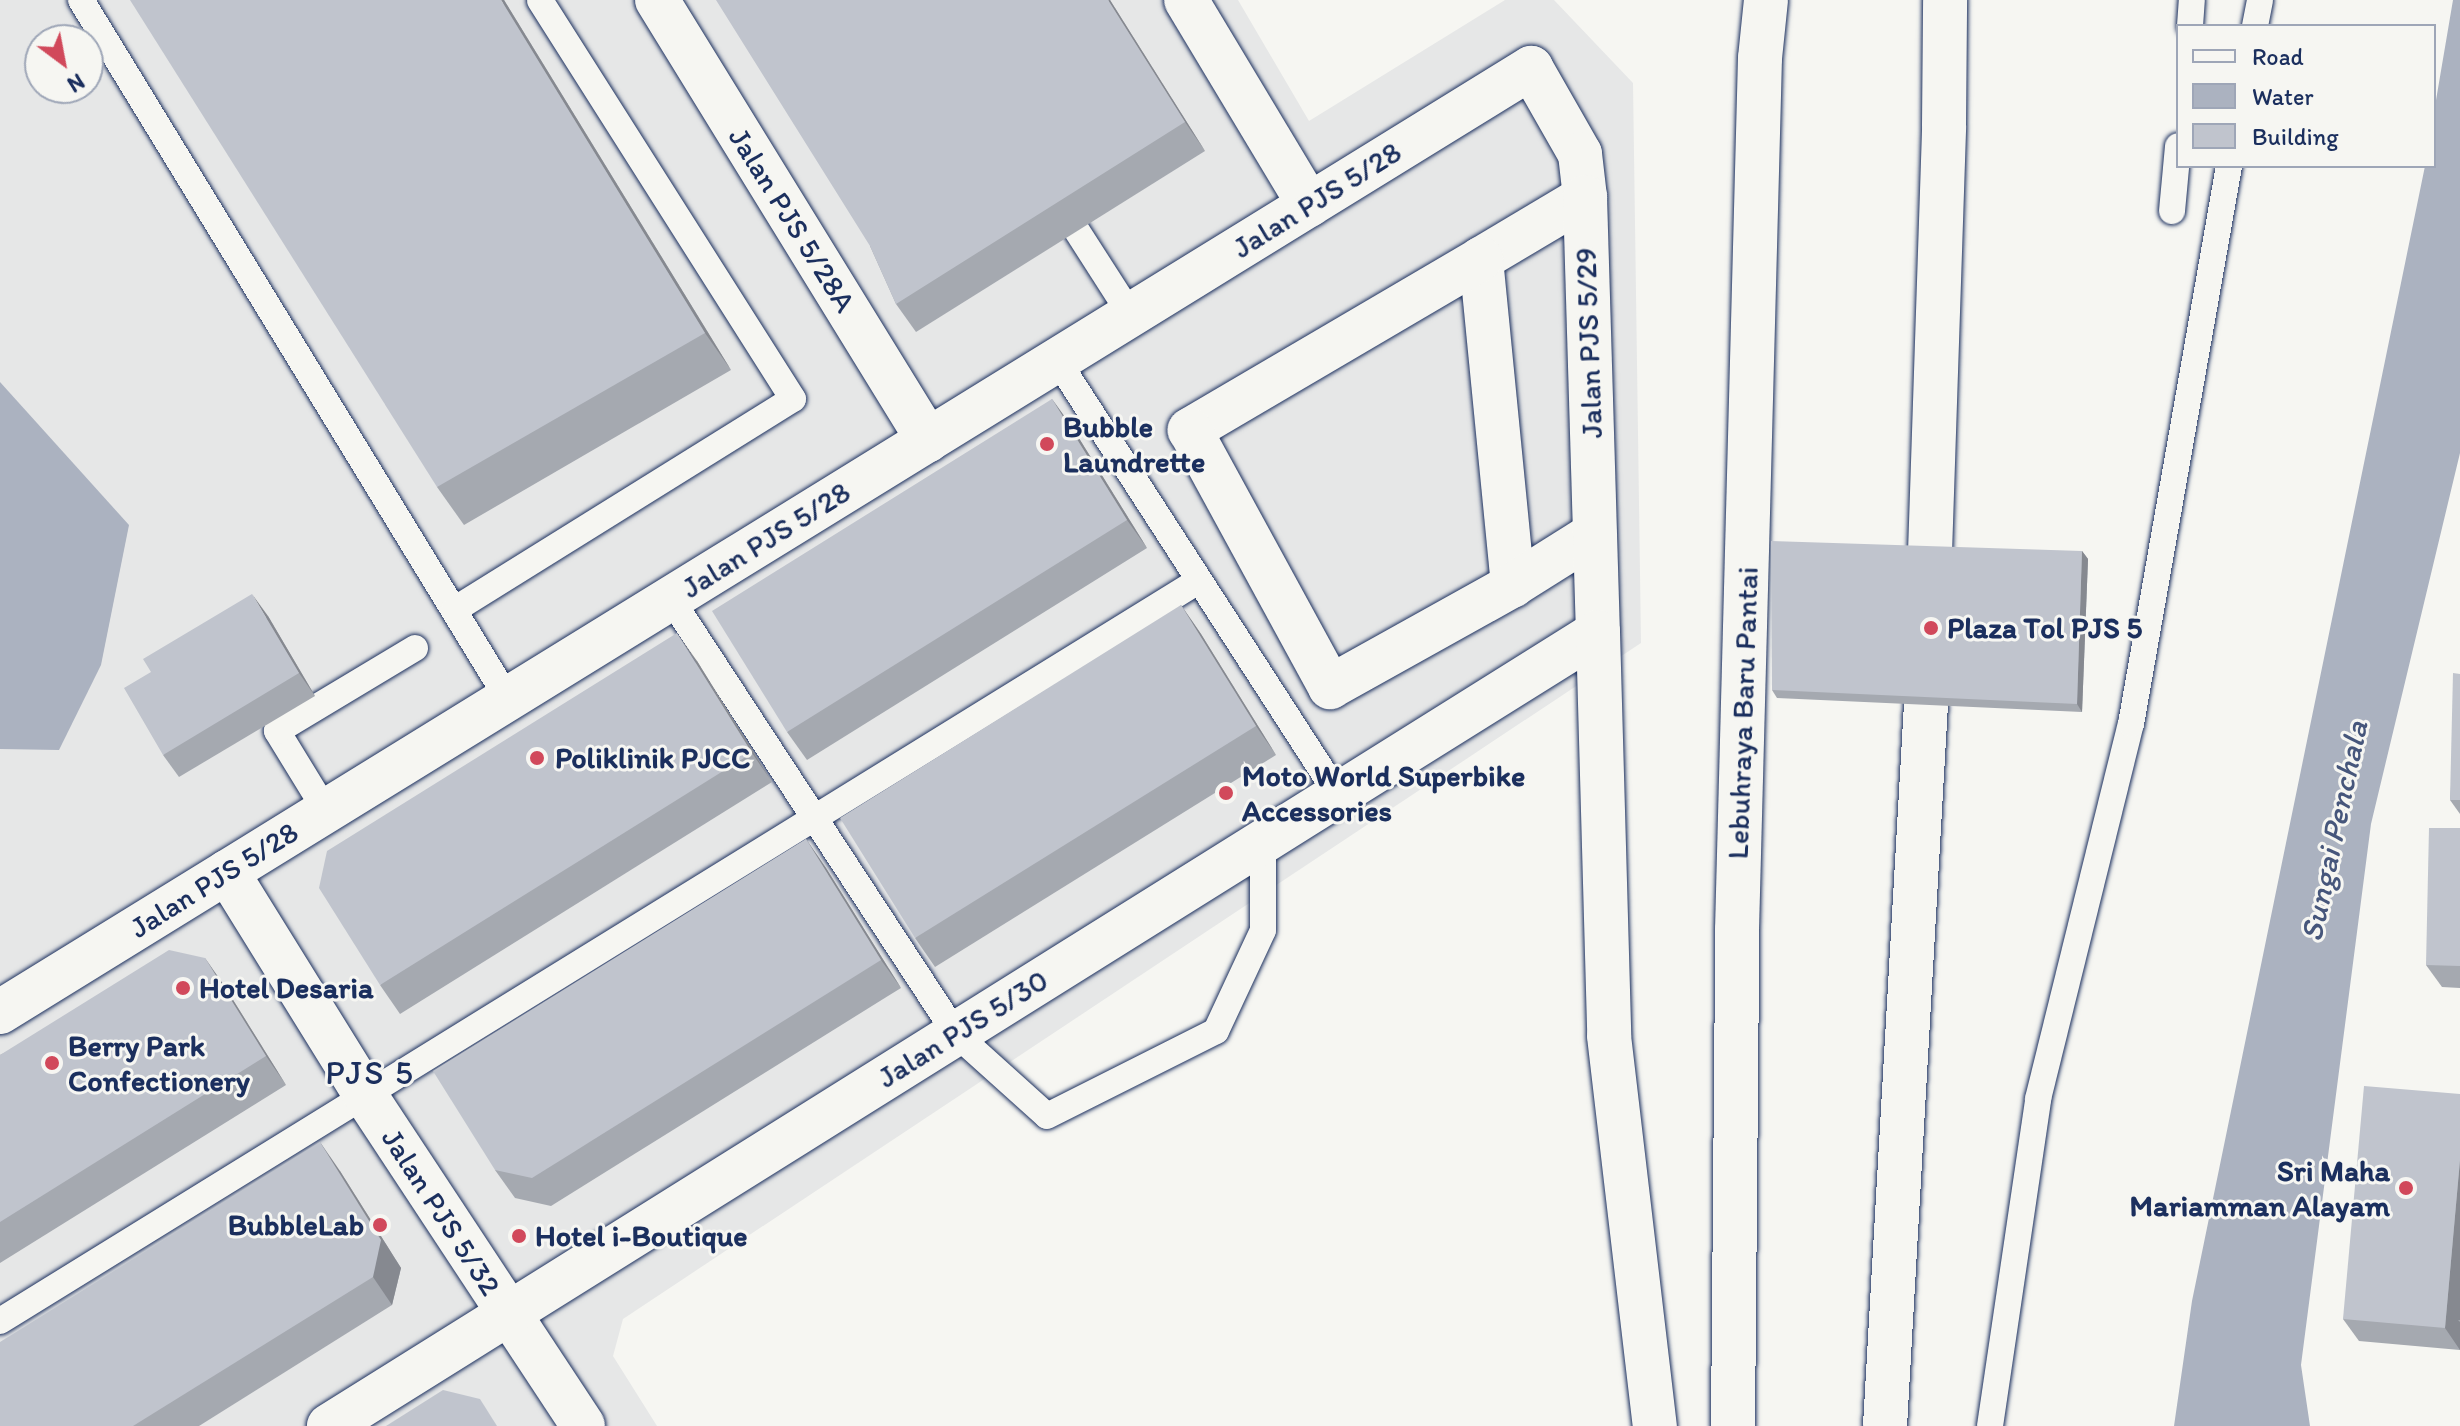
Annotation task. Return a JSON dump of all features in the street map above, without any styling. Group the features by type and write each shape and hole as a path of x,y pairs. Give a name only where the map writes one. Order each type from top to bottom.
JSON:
{"main road":[{"name":"Jalan PJS 5/28A","path":"657,0 928,440"},
{"path":"1186,0 1309,205"},
{"name":"Lebuhraya Baru Pantai","path":"1733,1426 1737,930 1759,90 1766,0"},
{"path":"1930,553 1945,0"},
{"name":"Jalan PJS 5/28","path":"0,1012 1531,68"},
{"name":"Jalan PJS 5/29","path":"1531,68 1580,154 1585,197 1609,1036 1655,1426"},
{"path":"1585,197 1190,430 1330,687 1513,585 1594,534"},
{"path":"1481,259 1513,585"},
{"name":"Jalan PJS 5/30","path":"329,1426 1598,632"},
{"path":"1885,1426 1926,705"},
{"name":"Jalan PJS 5/32","path":"227,872 365,1095 507,1315 583,1426"}],"lane":[{"path":"81,0 508,699"},
{"path":"454,610 793,399 540,0"},
{"path":"2190,24 2192,0"},
{"path":"2255,24 2260,0"},
{"path":"2172,211 2176,168"},
{"path":"1990,1426 2038,1099 2131,724 2229,168"},
{"path":"1047,184 1131,315"},
{"path":"1057,360 1338,795"},
{"path":"0,1321 1198,581"},
{"path":"671,599 956,1034 1047,1116 1216,1031 1263,930 1263,842"},
{"path":"326,811 277,731 415,648"}],"shaded area":[{"path":"0,0 1238,0 1309,121 1505,0 1554,0 1633,83 1641,643 623,1319 613,1356 657,1426 0,1426"}],"water":[{"name":"Sungai Penchala","path":"2453,0 2460,0 2460,453 2371,824 2301,1365 2310,1426 2174,1426 2192,1301 2425,168 2436,168 2436,100"},
{"path":"0,382 129,525 101,665 59,750 0,749"}],"building":[{"path":"130,0 501,0 705,333 437,487"},
{"path":"716,0 1108,0 1185,122 896,304 870,246"},
{"path":"1052,399 1127,520 787,732 712,611"},
{"name":"Plaza Tol PJS 5","path":"1771,541 2082,551 2077,704 1772,690"},
{"path":"252,594 299,673 163,755 124,688 151,672 143,659"},
{"path":"1181,605 1256,726 915,938 840,818"},
{"path":"677,633 752,753 380,985 319,888 327,851"},
{"path":"2453,673 2460,674 2460,800 2450,800"},
{"path":"2429,828 2460,828 2460,966 2426,965"},
{"path":"806,839 881,960 532,1178 495,1170 433,1071"},
{"path":"169,950 205,958 266,1056 0,1222 0,1055"},
{"path":"2364,1086 2460,1094 2460,1160 2445,1328 2343,1319"},
{"path":"320,1142 381,1240 373,1277 133,1426 0,1426 0,1342"},
{"path":"443,1390 480,1399 497,1426 386,1426"}],"place":[{"name":"Bubble Laundrette","path":"1047,444"},
{"name":"Plaza Tol PJS 5","path":"1931,628"},
{"name":"Poliklinik PJCC","path":"537,758"},
{"name":"Moto World Superbike Accessories","path":"1226,793"},
{"name":"Hotel Desaria","path":"183,988"},
{"name":"Berry Park Confectionery","path":"52,1063"},
{"name":"Sri Maha Mariamman Alayam","path":"2406,1188"},
{"name":"BubbleLab","path":"380,1225"},
{"name":"Hotel i-Boutique","path":"519,1236"}],"district":[{"name":"PJS 5","path":"370,1073"}]}
